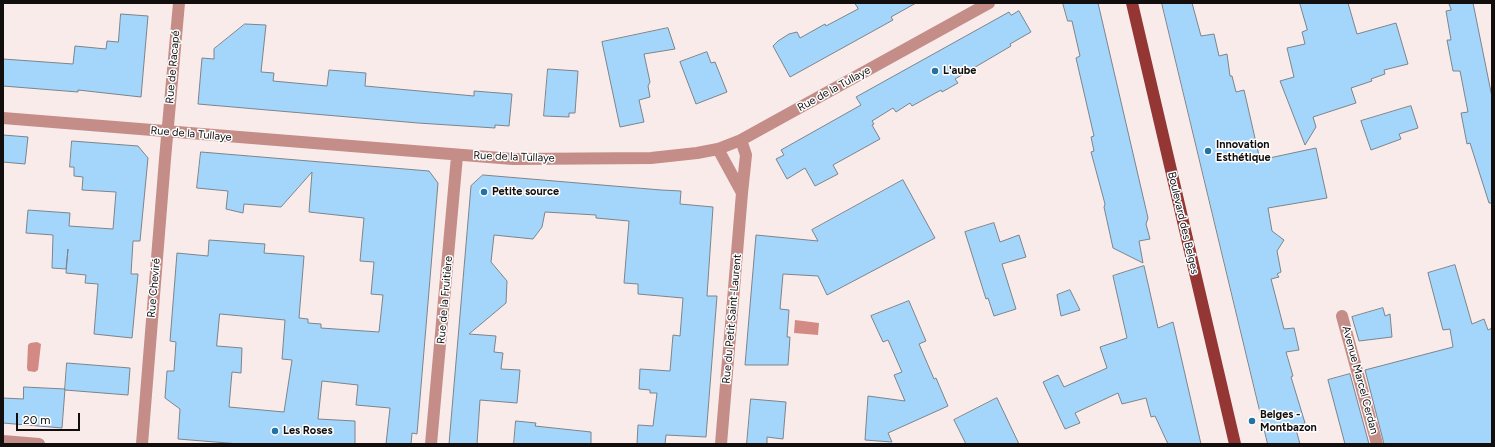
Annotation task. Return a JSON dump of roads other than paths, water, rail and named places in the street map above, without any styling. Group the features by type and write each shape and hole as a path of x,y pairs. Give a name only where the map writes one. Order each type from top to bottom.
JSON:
{"main road":[{"name":"Boulevard des Belges","path":"1132,3 1235,444"}],"street":[{"name":"Rue de Racapé","path":"167,132 179,3"},
{"name":"Rue de la Tullaye","path":"3,118 457,156 513,159 651,158 697,153 718,149 742,140 989,3"},
{"name":"Rue Cheviré","path":"142,444 167,132"},
{"name":"Rue du Petit Saint-Laurent","path":"721,444 746,155 742,140"},
{"path":"718,149 742,193"},
{"name":"Rue de la Fruitière","path":"432,444 457,156"},
{"name":"Avenue Marcel Cerdan","path":"1342,316 1377,444"},
{"path":"3,441 38,444"}],"place":[{"name":"L'aube","path":"935,71"},
{"name":"Innovation Esthétique","path":"1208,151"},
{"name":"Petite source","path":"484,192"},
{"name":"Belges - Montbazon","path":"1252,421"},
{"name":"Les Roses","path":"275,431"}]}
